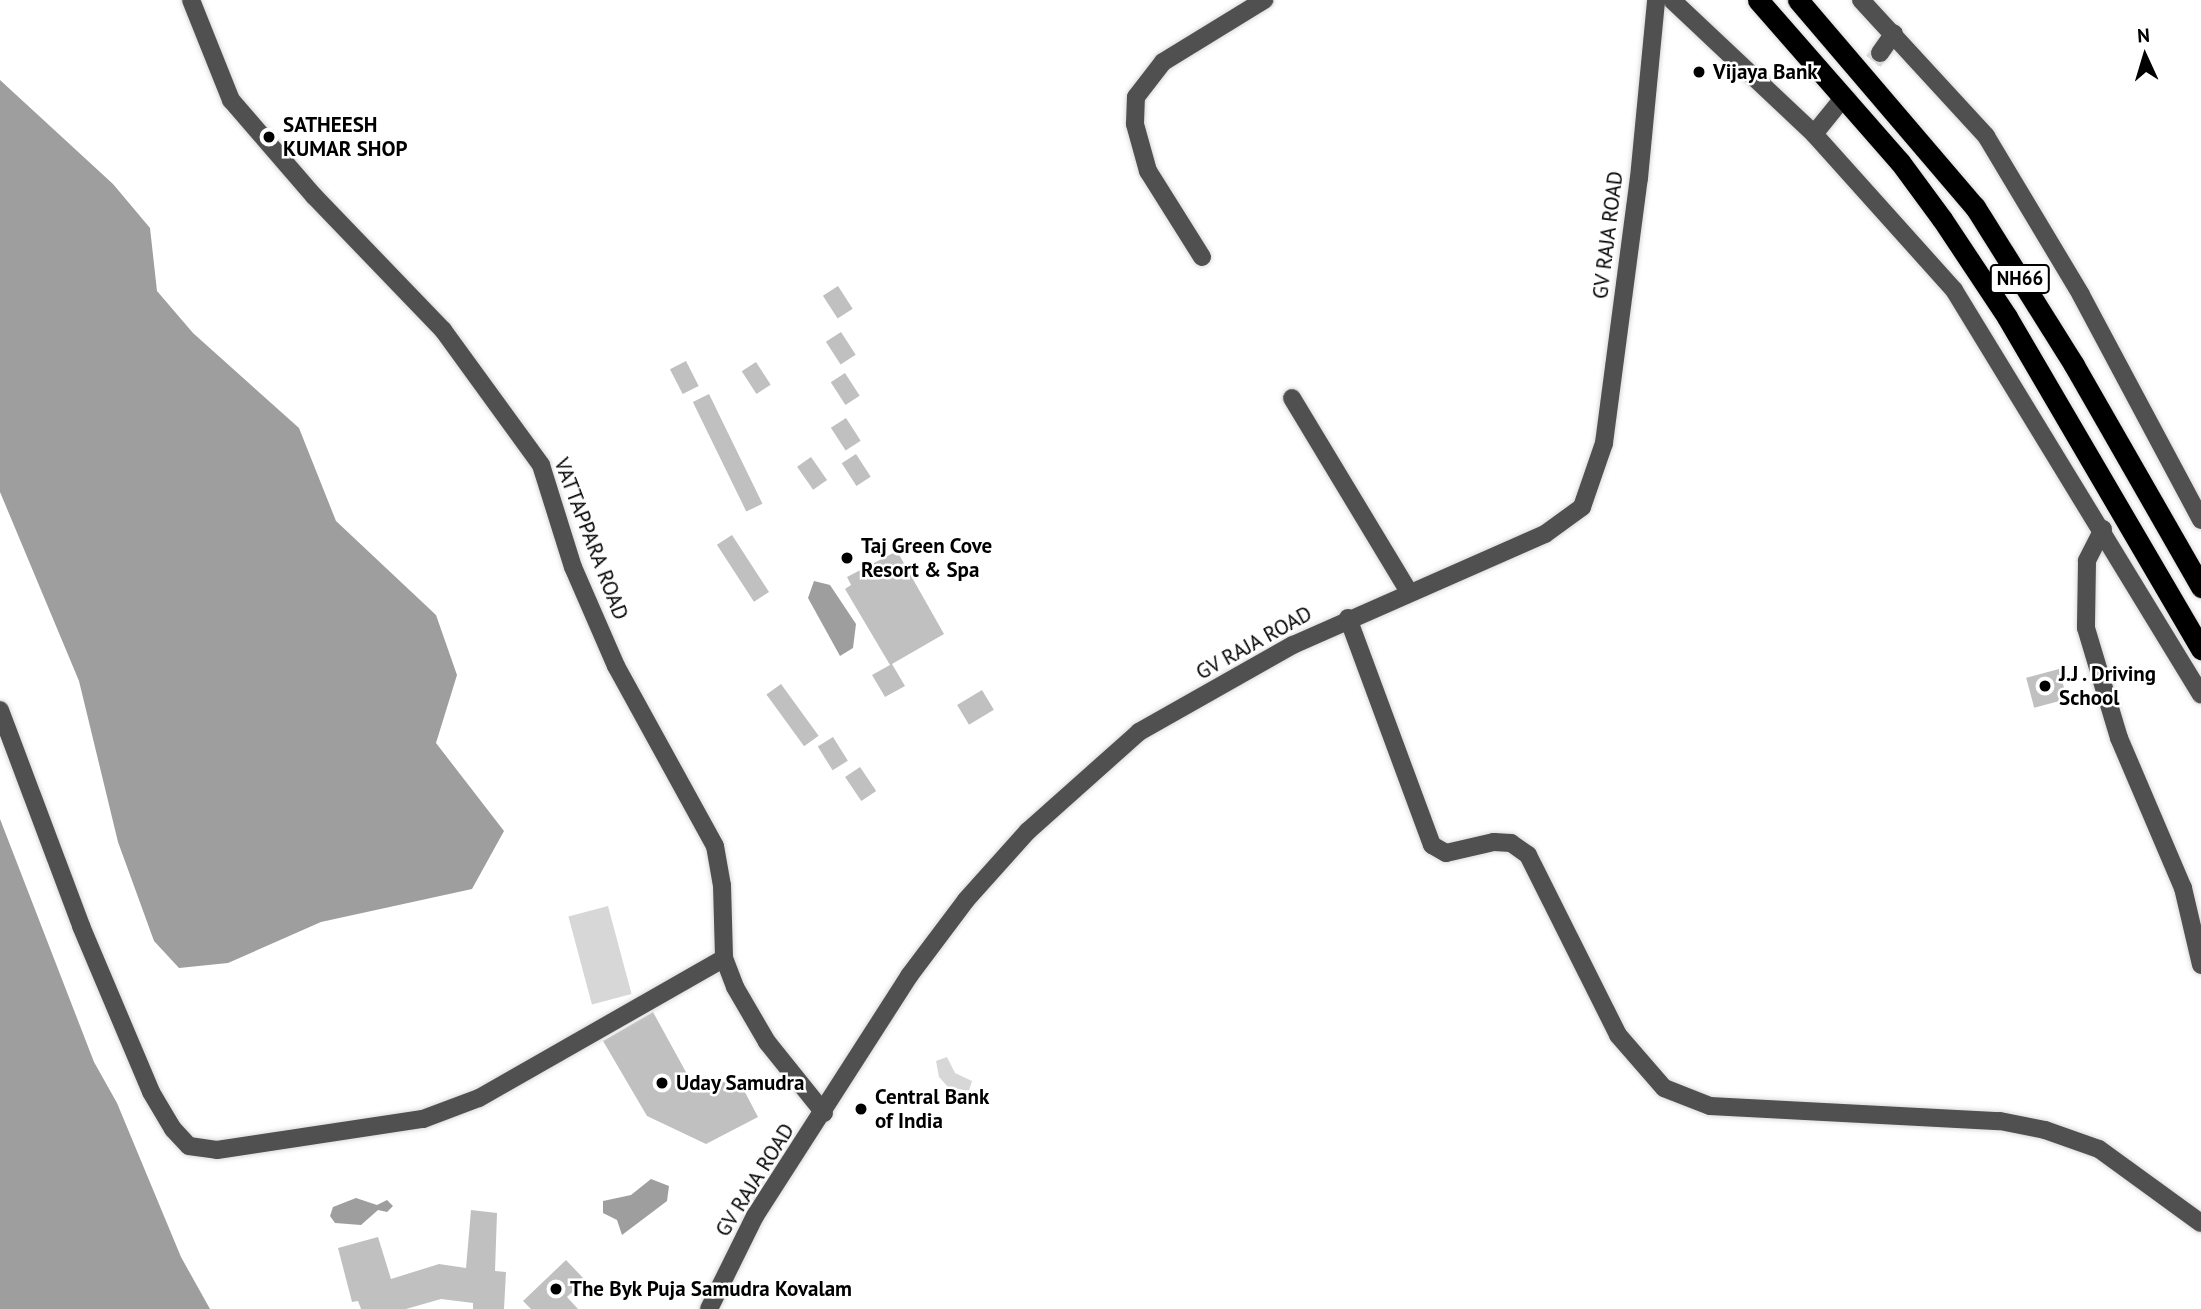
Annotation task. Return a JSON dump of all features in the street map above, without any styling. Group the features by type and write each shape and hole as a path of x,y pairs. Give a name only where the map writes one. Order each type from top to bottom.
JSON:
{"highway":[{"name":"NH66","path":"1758,0 1900,162 1942,219 2007,317 2201,649"},
{"name":"NH66","path":"1798,0 1925,143 1975,207 2074,365 2201,587"}],"street":[{"name":"VATTAPPARA ROAD","path":"191,0 231,100 314,196 443,330 541,465 573,567 616,666 715,846 722,885 724,958 767,1042 824,1114"},
{"path":"1202,257 1147,171 1135,124 1136,97 1163,62 1264,0"},
{"name":"GV RAJA ROAD","path":"709,1309 755,1216 824,1114 909,976 966,900 1028,831 1139,732 1348,618 1545,534 1582,507 1591,488 1604,443 1639,178 1656,0"},
{"path":"1672,0 1814,134 1954,290 2201,694"},
{"path":"1861,0 1894,33 1992,146 2081,295 2201,520"},
{"path":"1880,53 1894,33"},
{"path":"1814,134 1839,103"},
{"path":"1292,398 1409,592"},
{"path":"2102,529 2087,561 2086,628 2119,738 2183,888 2201,965"},
{"path":"1348,618 1432,845 1446,853 1494,842 1511,843 1528,855 1618,1035 1664,1088 1710,1106 2000,1121 2045,1130 2099,1149 2201,1223"},
{"path":"0,710 81,926 151,1092 173,1129 189,1146 217,1150 423,1119 479,1098 724,958"}],"shaded area":[{"path":"0,80 113,184 150,228 157,291 193,333 299,428 336,521 436,615 457,675 436,743 504,831 472,889 321,922 228,963 179,968 154,941 118,842 79,681 0,492"},
{"path":"814,581 830,585 856,624 853,648 840,656 808,598"},
{"path":"0,819 94,1062 117,1103 181,1257 210,1309 0,1309"},
{"path":"608,906 632,994 592,1005 568,917"},
{"path":"947,1057 955,1073 972,1081 969,1091 948,1087 939,1077 936,1061"},
{"path":"651,1179 669,1186 667,1201 622,1235 617,1220 603,1213 603,1201 631,1195"},
{"path":"356,1198 377,1205 387,1200 393,1206 387,1212 378,1210 361,1225 335,1223 330,1216 333,1207"}],"building":[{"path":"838,286 853,309 838,318 823,296"},
{"path":"841,332 856,355 841,364 826,342"},
{"path":"686,361 699,386 683,394 670,369"},
{"path":"756,362 771,385 756,394 742,371"},
{"path":"845,373 860,396 845,405 831,382"},
{"path":"709,394 762,504 746,512 693,402"},
{"path":"846,418 861,441 846,450 831,428"},
{"path":"856,454 871,477 856,486 842,463"},
{"path":"811,457 827,480 813,490 797,467"},
{"path":"732,535 769,592 754,602 717,545"},
{"path":"897,551 944,634 892,664 905,686 885,697 872,675 890,665 845,589 851,585 847,577"},
{"name":"J.J . Driving School","path":"2059,669 2067,699 2034,708 2026,678"},
{"path":"781,684 819,736 804,746 766,695"},
{"path":"982,690 994,710 969,725 957,705"},
{"path":"833,737 848,761 833,770 818,747"},
{"path":"860,767 876,791 861,801 845,777"},
{"name":"Uday Samudra","path":"653,1012 687,1074 702,1090 737,1077 758,1117 706,1144 647,1116 603,1041"},
{"path":"471,1210 497,1213 495,1271 506,1272 504,1309 473,1309 473,1303 441,1299 406,1309 361,1309 358,1301 352,1302 338,1248 378,1237 391,1279 439,1264 466,1268"},
{"name":"The Byk Puja Samudra Kovalam","path":"566,1260 585,1280 567,1297 578,1309 531,1309 523,1301"}],"tunnel":[{"path":"1839,103 1880,53"}],"place":[{"name":"Vijaya Bank","path":"1699,72"},
{"name":"SATHEESH KUMAR SHOP","path":"269,137"},
{"name":"Taj Green Cove Resort & Spa","path":"847,558"},
{"name":"J.J . Driving School","path":"2045,686"},
{"name":"Uday Samudra","path":"662,1083"},
{"name":"Central Bank of India","path":"861,1109"},
{"name":"The Byk Puja Samudra Kovalam","path":"556,1289"}]}
